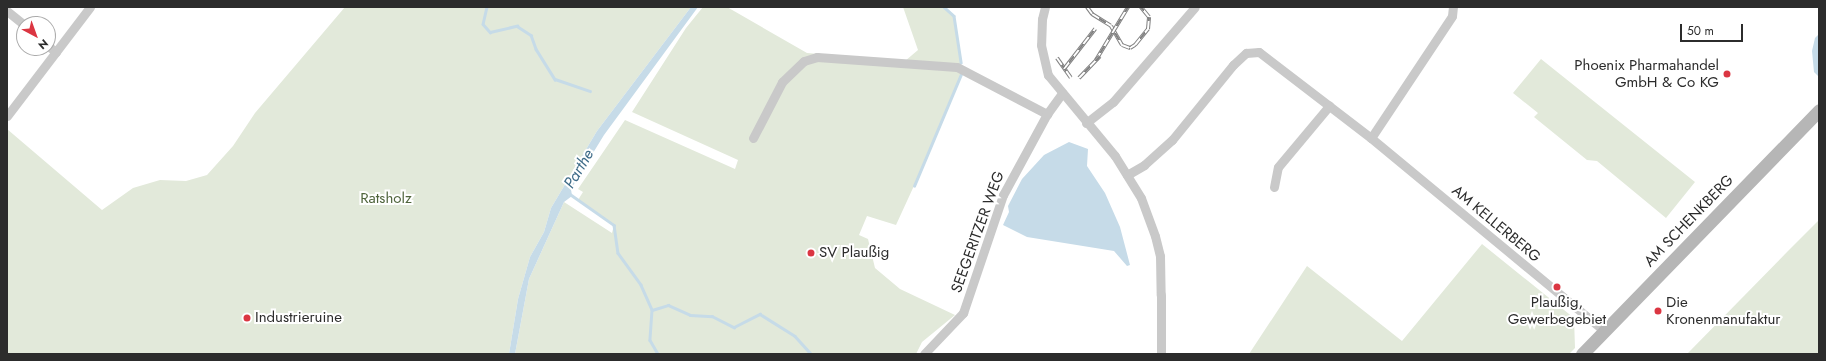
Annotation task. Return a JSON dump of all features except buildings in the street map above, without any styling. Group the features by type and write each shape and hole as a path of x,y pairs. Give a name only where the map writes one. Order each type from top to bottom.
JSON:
{"main road":[{"name":"AM SCHENKBERG","path":"1582,354 1819,110"}],"street":[{"path":"56,52 90,7"},
{"path":"1045,7 1041,29 1043,60 1048,75 1114,156 1128,176 1146,210 1160,256 1160,354"},
{"path":"1086,123 1113,102 1196,7"},
{"path":"1371,138 1452,16 1453,7"},
{"path":"7,10 16,18"},
{"name":"AM KELLERBERG","path":"1128,176 1144,165 1172,140 1246,53 1259,52 1371,138 1604,331"},
{"path":"7,116 53,56"},
{"path":"753,138 782,82 804,61 817,57 957,67 1047,114"},
{"name":"SEEGERITZER WEG","path":"924,354 963,313 1003,195 1047,114 1062,93"},
{"path":"1274,187 1278,167 1329,106"}],"green space":[{"name":"Ratsholz","path":"345,7 691,7 597,131 551,208 544,232 530,257 518,299 509,354 7,354 7,129 102,210 133,188 160,180 186,181 207,175 233,146 255,113"},
{"path":"703,7 727,7 807,53 905,61 918,50 903,7 944,7 954,16 961,62 961,74 935,140 896,225 867,216 859,235 868,239 875,268 900,289 955,315 922,342 916,354 515,354 529,279 564,202 612,233 614,225 578,200 583,192 578,189 625,120 735,169 738,160 632,112 686,28"},
{"path":"1541,59 1695,182 1666,218 1597,161 1587,160 1534,117 1538,113 1513,93"},
{"path":"1819,220 1819,354 1687,354 1788,251"},
{"path":"1482,244 1574,318 1575,348 1569,354 1249,354 1307,266 1402,341"}],"water":[{"name":"Parthe","path":"691,7 698,7 604,135 571,189 572,196 564,202 529,279 515,354 509,354 518,299 530,257 544,232 551,208 597,131"},
{"path":"1819,34 1819,77 1814,72 1812,51 1815,38"},
{"path":"1069,142 1088,149 1087,166 1105,193 1120,227 1130,265 1127,266 1114,251 1027,237 1003,225 1009,212 1008,206 1022,179 1044,155"}],"waterway":[{"path":"487,7 483,24 490,32 517,26 531,35 536,49 555,79 590,91"},
{"path":"944,7 954,16 961,62"},
{"path":"914,186 961,74"},
{"name":"Parthe","path":"570,194 614,225 618,253 641,285 652,310 668,305 690,315 712,316 734,327 760,314 795,336 811,354"},
{"path":"652,310 650,340 658,354"}],"railway":[{"path":"1087,7 1092,14 1111,26 1122,45 1130,48 1135,45 1148,29 1149,17 1141,7"},
{"path":"1096,60 1128,7"},
{"path":"1064,69 1095,29"},
{"path":"1079,78 1100,56"},
{"path":"1057,58 1071,78"}],"place":[{"name":"Phoenix Pharmahandel GmbH & Co KG","path":"1727,74"},
{"name":"SV Plaußig","path":"811,253"},
{"name":"Plaußig, Gewerbegebiet","path":"1557,287"},
{"name":"Die Kronenmanufaktur","path":"1658,311"},
{"name":"Industrieruine","path":"247,318"}]}
